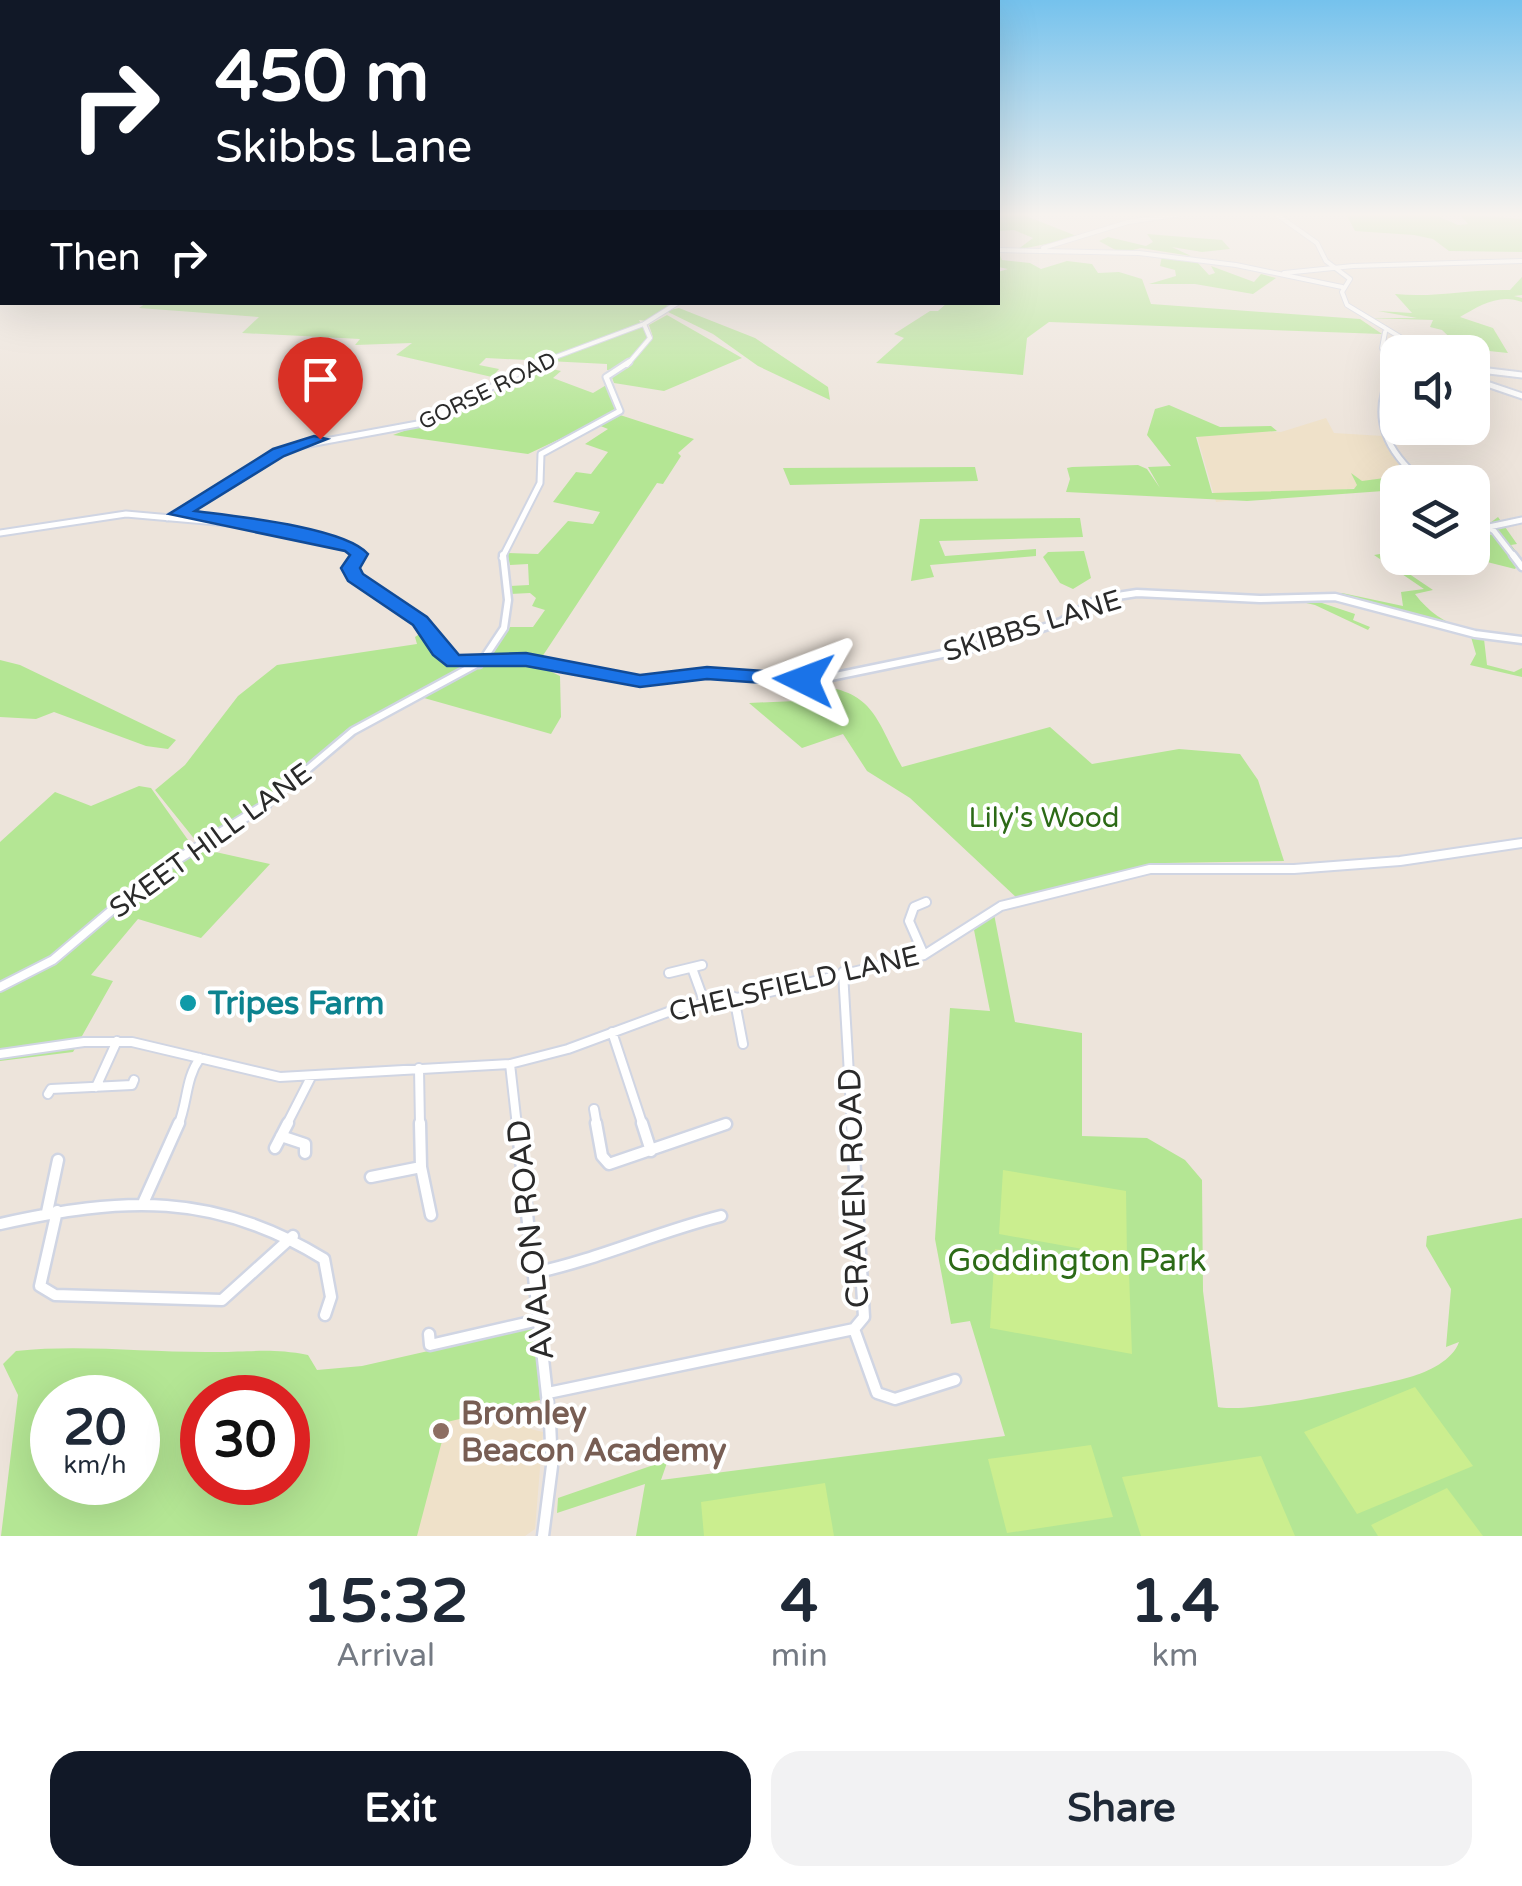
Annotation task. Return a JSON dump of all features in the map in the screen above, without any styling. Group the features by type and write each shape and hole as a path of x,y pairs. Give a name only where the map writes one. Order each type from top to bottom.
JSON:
{"street":[{"path":"1336,286 1342,287 1347,305 1391,335"},
{"path":"480,662 504,628 508,600 502,557 540,482 541,454 620,412 606,377 650,338 644,324 674,305"},
{"name":"GORSE ROAD","path":"180,516 293,446 330,438 386,434 424,423 551,356 644,324"},
{"path":"1385,332 1382,348 1392,373 1378,399 1377,411 1390,444 1408,465"},
{"path":"1490,370 1522,373"},
{"path":"1514,372 1522,373"},
{"path":"1490,384 1522,396"},
{"name":"SKIBBS LANE","path":"0,533 110,514 180,516 272,527 351,547 359,554 351,568 355,578 420,621 450,660 526,660 640,681 707,673 820,679 991,644 1061,622 1098,599 1137,593 1260,599 1335,597 1475,634 1522,640"},
{"path":"1490,527 1522,520"},
{"path":"1490,528 1522,567"},
{"name":"SKEET HILL LANE","path":"0,987 53,960 157,872 255,814 352,730 480,662"},
{"name":"CHELSFIELD LANE","path":"0,1054 117,1041 159,1046 256,1074 311,1077 510,1064 704,1002 924,955 1001,906 1150,870 1294,869 1400,861 1522,842"},
{"path":"924,955 909,921 914,907 926,902"},
{"path":"669,974 697,967 704,1002"},
{"name":"CRAVEN ROAD","path":"548,1394 854,1329 864,1317 843,972"},
{"path":"734,997 743,1044"},
{"path":"612,1032 652,1150"},
{"path":"96,1087 117,1041"},
{"path":"144,1202 186,1107 189,1073 200,1058"},
{"name":"AVALON ROAD","path":"510,1064 548,1394 552,1466 543,1536"},
{"path":"419,1068 421,1167 432,1215"},
{"path":"276,1148 311,1077"},
{"path":"48,1094 51,1089 132,1085 134,1080"},
{"path":"594,1108 602,1156 609,1164 726,1124"},
{"path":"281,1136 305,1144 305,1153"},
{"path":"58,1160 40,1277 40,1286 55,1295 222,1300 293,1236"},
{"path":"371,1177 421,1167"},
{"path":"0,1224 52,1212 144,1202 212,1207 252,1217 293,1236 324,1259 331,1296 325,1315"},
{"path":"534,1273 601,1258 649,1234 721,1216"},
{"path":"429,1334 430,1345 539,1320"},
{"path":"854,1329 878,1393 895,1399 955,1380"}],"shaded area":[{"path":"1326,418 1334,433 1380,436 1380,445 1388,445 1400,465 1380,465 1380,486 1216,502 1194,426 1281,432"},
{"name":"Bromley Beacon Academy","path":"534,1327 541,1414 531,1422 531,1429 543,1432 535,1529 525,1536 371,1536 346,1421"}],"green space":[{"path":"1000,286 1144,286 1151,304 1360,319 1382,334 1049,322 1027,338 1023,375 876,363 904,338 894,334 930,311 938,311 945,305 1000,305"},
{"path":"1205,286 1265,286 1253,294"},
{"path":"1522,286 1522,295 1514,296 1522,298 1522,302 1497,300 1460,317 1493,328 1508,353 1490,351 1490,335 1447,335 1430,327 1433,320 1367,318 1417,318 1378,311 1412,313 1395,294"},
{"path":"670,306 647,321 639,320 648,337 620,367 607,370 607,364 486,358 479,365 499,369 492,377 396,355 412,343 355,345 360,339 242,333 259,317 139,308"},
{"path":"679,308 755,338 828,387 830,400 758,366 713,334 666,311"},
{"path":"667,315 742,358 664,391 614,383 611,375 639,355 653,337 649,325"},
{"path":"539,366 561,371 553,378 593,393 608,384 617,412 528,454 393,435 464,409"},
{"path":"1169,405 1220,427 1271,426 1277,431 1196,437 1212,493 1354,489 1357,485 1351,473 1362,481 1380,479 1380,491 1247,501 1066,492 1070,479 1067,468 1072,467 1138,465 1147,469 1160,488 1148,467 1171,466 1147,435 1155,409"},
{"path":"620,415 694,439 678,453 681,456 663,484 657,483 540,660 491,657 510,627 533,627 545,610 532,606 536,598 530,593 510,594 510,586 529,585 528,564 510,565 507,553 538,554 568,521 593,524 600,512 553,502 576,472 591,474 608,452 585,444 608,429 598,425"},
{"path":"975,467 978,481 790,485 783,468"},
{"path":"1498,517 1517,544 1511,545 1522,559 1515,569 1490,563 1490,535 1494,535 1490,523"},
{"path":"1080,518 1083,537 939,541 945,556 1036,549 1036,556 930,565 934,577 911,581 920,519"},
{"path":"1084,551 1091,578 1073,589 1060,583 1043,557 1048,552"},
{"path":"1403,575 1411,575 1433,590 1415,594 1449,623 1476,632 1522,638 1522,643 1484,639 1487,665 1514,672 1522,668 1522,677 1470,665 1476,654 1471,637 1334,599 1313,600 1355,614 1353,620 1370,627 1368,630 1315,605 1275,596 1342,593 1403,606 1401,592 1424,589"},
{"path":"421,633 428,643 466,665 346,730 301,772 208,841 196,841 155,790 185,765 238,696 277,665 417,644 415,637"},
{"path":"0,660 20,665 176,740 168,749 146,746 54,712 36,719 0,717"},
{"path":"533,663 560,676 561,717 551,734 417,696 483,664"},
{"name":"Lily's Wood","path":"813,685 849,693 861,700 878,721 902,767 1050,727 1092,764 1179,749 1240,754 1258,780 1284,861 1165,863 1018,899 910,798 867,771 843,734 802,748 749,703 819,700"},
{"path":"139,786 151,788 193,847 270,864 201,938 138,919 91,975 113,981 73,1052 0,1061 0,842 55,792 91,806"},
{"name":"Goddington Park","path":"994,914 1015,1022 1082,1033 1082,1136 1147,1138 1185,1160 1202,1180 1203,1291 1218,1407 1255,1407 1342,1392 1410,1377 1439,1364 1459,1342 1446,1347 1451,1289 1426,1246 1427,1236 1522,1218 1522,1536 636,1536 645,1484 557,1513 558,1498 668,1460 661,1480 1005,1436 970,1321 951,1324 935,1239 950,1008 990,1011 974,930"},
{"path":"1003,1170 1126,1191 1127,1257 999,1234"},
{"path":"995,1249 1129,1273 1132,1354 990,1328"},
{"path":"534,1327 540,1400 447,1422 417,1536 1,1536 18,1395 3,1364 16,1351 272,1351 308,1355 317,1370 362,1366"},
{"path":"1415,1387 1473,1466 1357,1514 1304,1432"},
{"path":"1091,1445 1113,1517 1007,1533 988,1459"},
{"path":"1261,1456 1295,1536 1141,1536 1122,1477"},
{"path":"825,1483 834,1536 704,1536 701,1502"},
{"path":"1447,1488 1483,1536 1378,1536 1371,1525"}],"place":[{"name":"Tripes Farm","path":"188,1003"},
{"name":"Bromley Beacon Academy","path":"441,1431"}],"route":[{"path":"320,439 278,453 178,514 183,518 272,527 351,547 359,554 351,568 355,578 420,621 440,651 454,662 526,660 640,681 707,673 804,680"}]}
